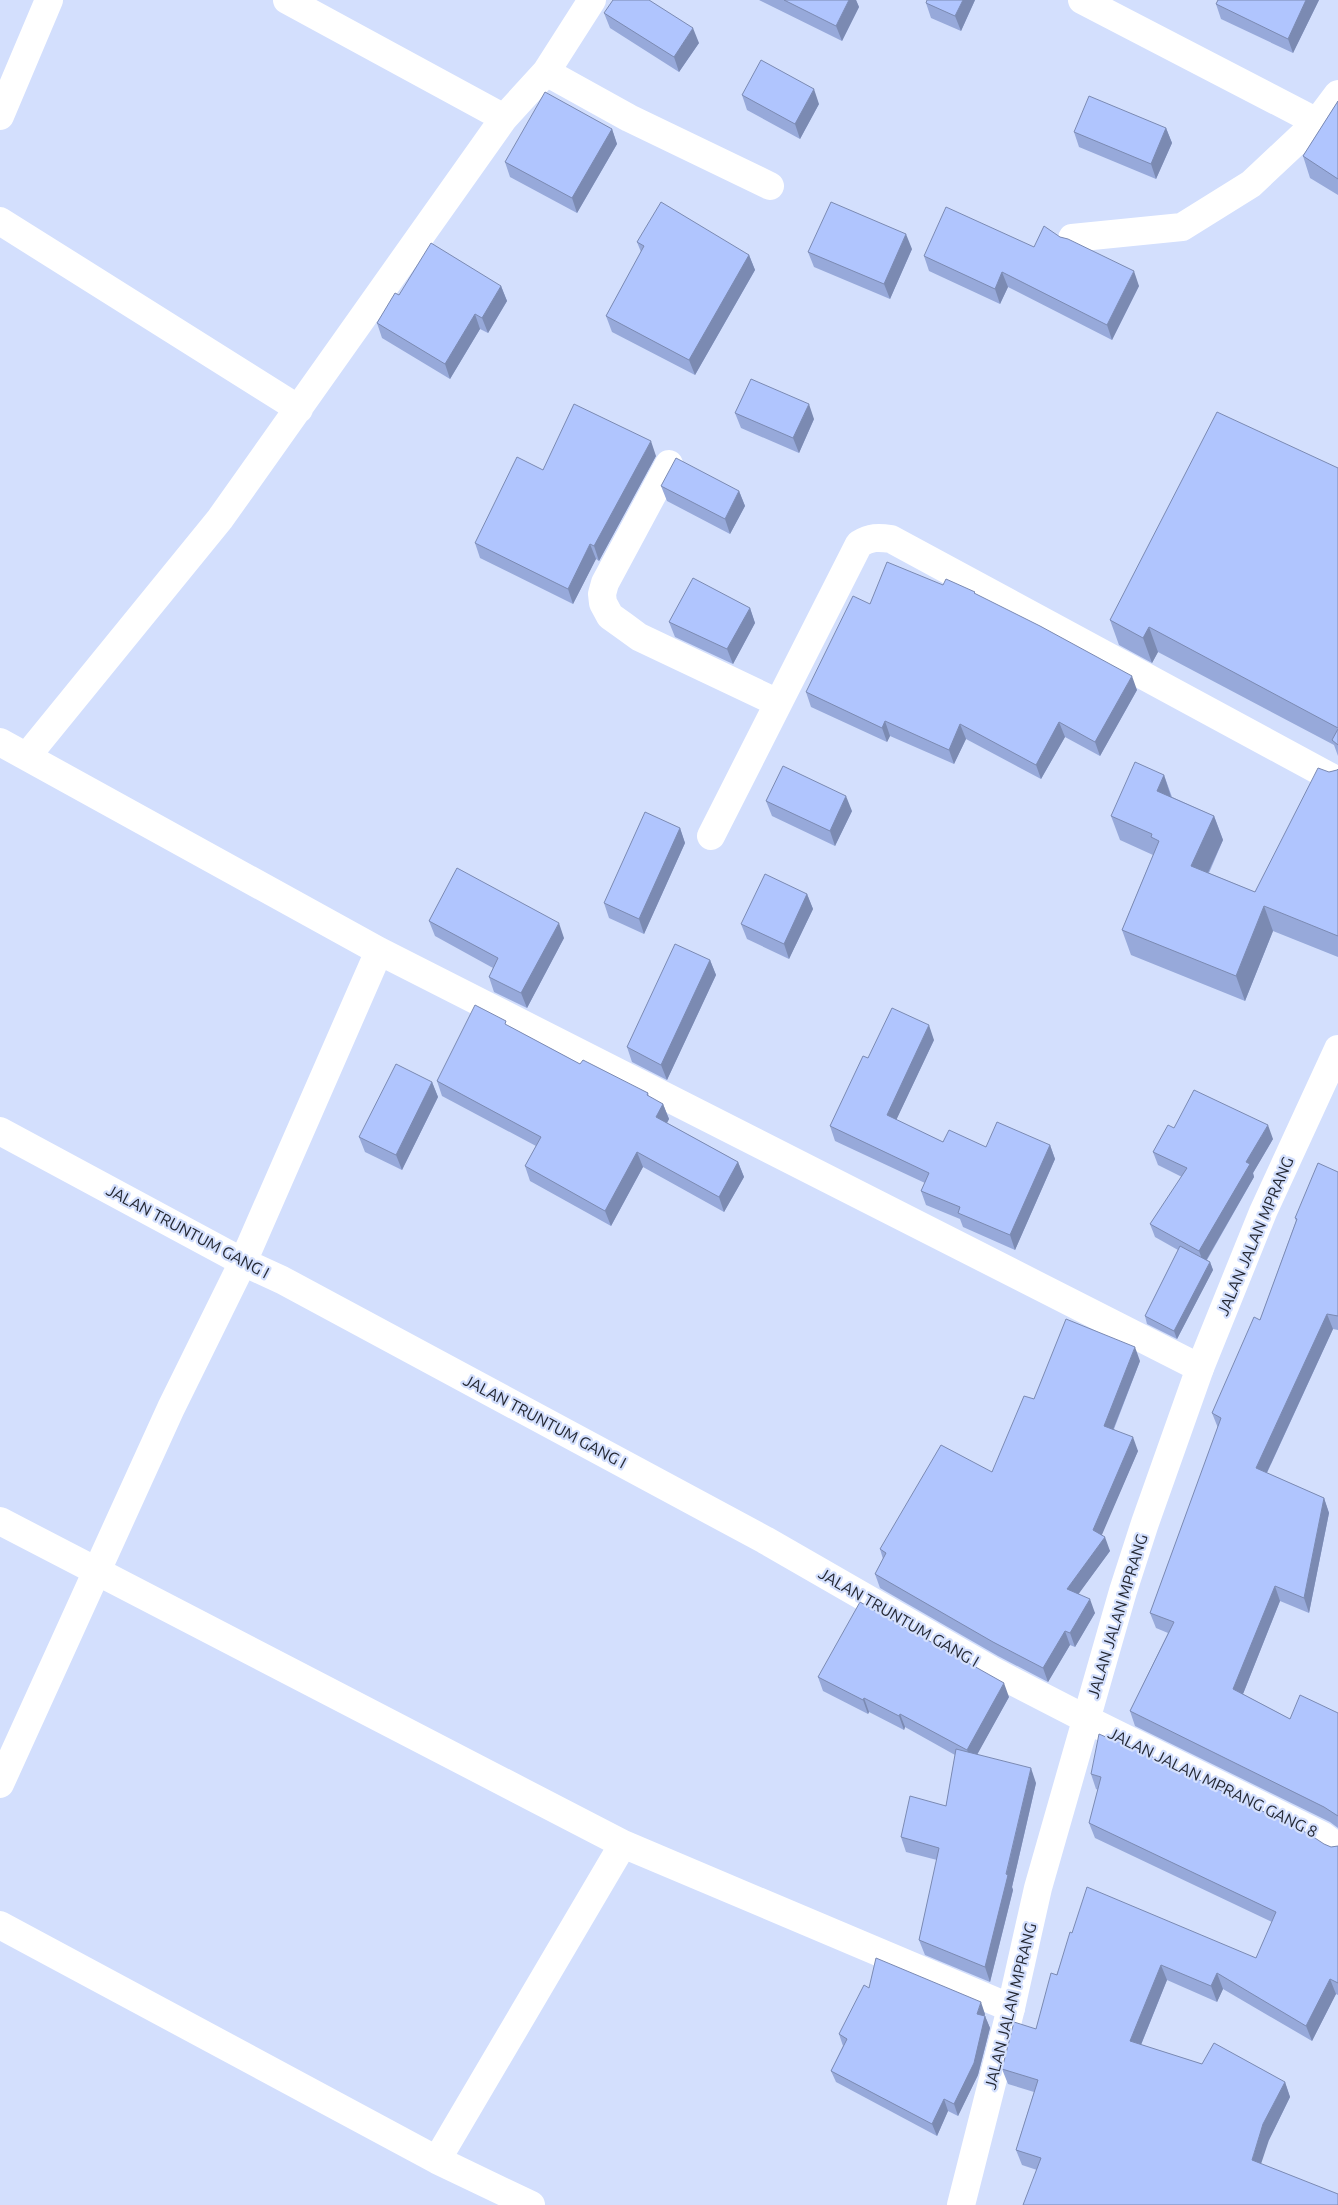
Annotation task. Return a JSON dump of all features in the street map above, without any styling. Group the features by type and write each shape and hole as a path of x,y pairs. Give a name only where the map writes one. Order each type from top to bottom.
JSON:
{"street":[{"path":"0,116 49,0"},
{"path":"287,0 504,118"},
{"path":"27,756 220,519 504,118 546,72 592,0"},
{"path":"1082,0 1317,122"},
{"path":"546,72 629,118 770,186"},
{"path":"1072,238 1182,227 1251,184 1317,122 1338,94"},
{"path":"0,221 299,409"},
{"path":"669,464 605,583 602,594 603,604 610,616 639,637 778,703"},
{"path":"711,836 859,544 868,539 879,537 892,539 1338,780"},
{"path":"0,742 379,951 1200,1368"},
{"path":"0,1784 171,1408 243,1262 379,951"},
{"name":"JALAN JALAN MPRANG","path":"961,2205 1011,2008 1038,1888 1142,1532 1200,1368 1263,1212 1338,1048"},
{"name":"JALAN TRUNTUM GANG I","path":"0,1131 243,1262 282,1280 765,1540 991,1670 1086,1719"},
{"path":"0,1521 623,1844 1011,2008"},
{"name":"JALAN JALAN MPRANG GANG 8","path":"1086,1719 1323,1836 1338,1847"},
{"path":"437,2160 623,1844"},
{"path":"0,1925 437,2160 531,2205"}],"building":[{"path":"613,0 649,0 693,28 674,57 604,13"},
{"path":"784,0 849,0 836,26"},
{"path":"927,0 963,0 955,16 926,3"},
{"path":"1218,0 1306,0 1288,39 1216,4"},
{"path":"761,60 814,89 795,124 742,95"},
{"path":"545,92 612,129 572,198 505,162"},
{"path":"1089,96 1166,128 1151,164 1074,132"},
{"path":"1338,101 1338,179 1303,156"},
{"path":"661,202 749,255 689,360 606,316 644,246 637,242"},
{"path":"831,202 906,234 884,284 808,252"},
{"path":"946,207 1034,247 1044,226 1060,237 1068,239 1134,271 1107,325 1002,272 995,289 924,256"},
{"path":"431,243 501,286 482,318 475,314 445,364 377,323 395,293 399,295"},
{"path":"751,379 809,404 793,438 735,413"},
{"path":"574,404 651,441 594,546 590,544 568,589 475,543 517,457 543,470"},
{"path":"1217,412 1338,468 1338,728 1149,627 1143,638 1110,620"},
{"path":"676,458 739,491 725,519 661,486"},
{"path":"887,562 943,585 946,579 975,592 1132,676 1095,742 1059,722 1036,765 960,724 949,750 885,721 882,728 806,692 853,596 870,604"},
{"path":"693,578 750,608 727,649 669,622"},
{"path":"1338,729 1338,745 1332,740"},
{"path":"1135,762 1164,775 1157,791 1214,816 1191,866 1255,892 1318,768 1329,772 1338,769 1338,936 1264,906 1236,976 1122,930 1159,841 1151,837 1152,834 1111,816"},
{"path":"783,766 846,796 830,831 766,801"},
{"path":"645,812 680,828 639,919 604,903"},
{"path":"457,868 559,923 521,993 489,977 498,958 429,921"},
{"path":"765,874 807,894 784,944 741,924"},
{"path":"675,944 710,960 661,1065 627,1047"},
{"path":"475,1005 506,1021 505,1024 580,1064 583,1060 648,1093 647,1095 663,1104 656,1117 738,1162 719,1197 637,1152 605,1211 525,1166 541,1137 437,1081"},
{"path":"892,1008 929,1025 887,1115 943,1142 949,1130 986,1147 997,1122 1050,1145 1010,1235 958,1213 960,1207 921,1191 929,1173 830,1126 863,1056 868,1058"},
{"path":"396,1064 432,1082 396,1155 359,1137"},
{"path":"1194,1090 1268,1125 1246,1162 1250,1164 1199,1251 1150,1224 1187,1168 1153,1152 1168,1125 1174,1128"},
{"path":"1318,1163 1338,1172 1338,1316 1327,1314 1256,1468 1324,1498 1304,1598 1275,1586 1233,1689 1290,1719 1300,1695 1338,1713 1338,1816 1324,1807 1130,1711 1174,1622 1150,1613 1221,1418 1212,1413 1254,1317 1260,1320 1297,1219 1295,1218"},
{"path":"1180,1246 1210,1262 1174,1331 1145,1316"},
{"path":"1066,1319 1135,1347 1104,1426 1133,1437 1093,1530 1105,1537 1067,1589 1090,1599 1070,1633 1065,1631 1043,1668 993,1642 875,1574 886,1553 880,1549 941,1445 992,1472 1024,1396 1034,1399"},
{"path":"860,1602 1004,1683 967,1750 900,1714 899,1716 864,1698 863,1700 818,1677"},
{"path":"1099,1734 1115,1741 1116,1739 1309,1834 1324,1844 1331,1847 1338,1846 1338,1983 1330,1979 1306,2026 1217,1973 1211,1986 1161,1965 1130,2041 1202,2064 1214,2043 1285,2082 1263,2124 1252,2160 1338,2194 1338,2205 1023,2205 1041,2158 1016,2150 1038,2080 1002,2069 1014,2022 1036,2029 1051,1973 1057,1975 1070,1932 1072,1933 1087,1887 1256,1958 1276,1912 1089,1823 1101,1777 1091,1774"},
{"path":"956,1749 1031,1768 1006,1874 1008,1875 985,1967 919,1940 939,1848 901,1837 910,1796 946,1806"},
{"path":"876,1958 981,2002 977,2014 985,2016 974,2063 954,2104 944,2099 932,2124 831,2071 847,2039 839,2034 864,1985 869,1988"}]}
